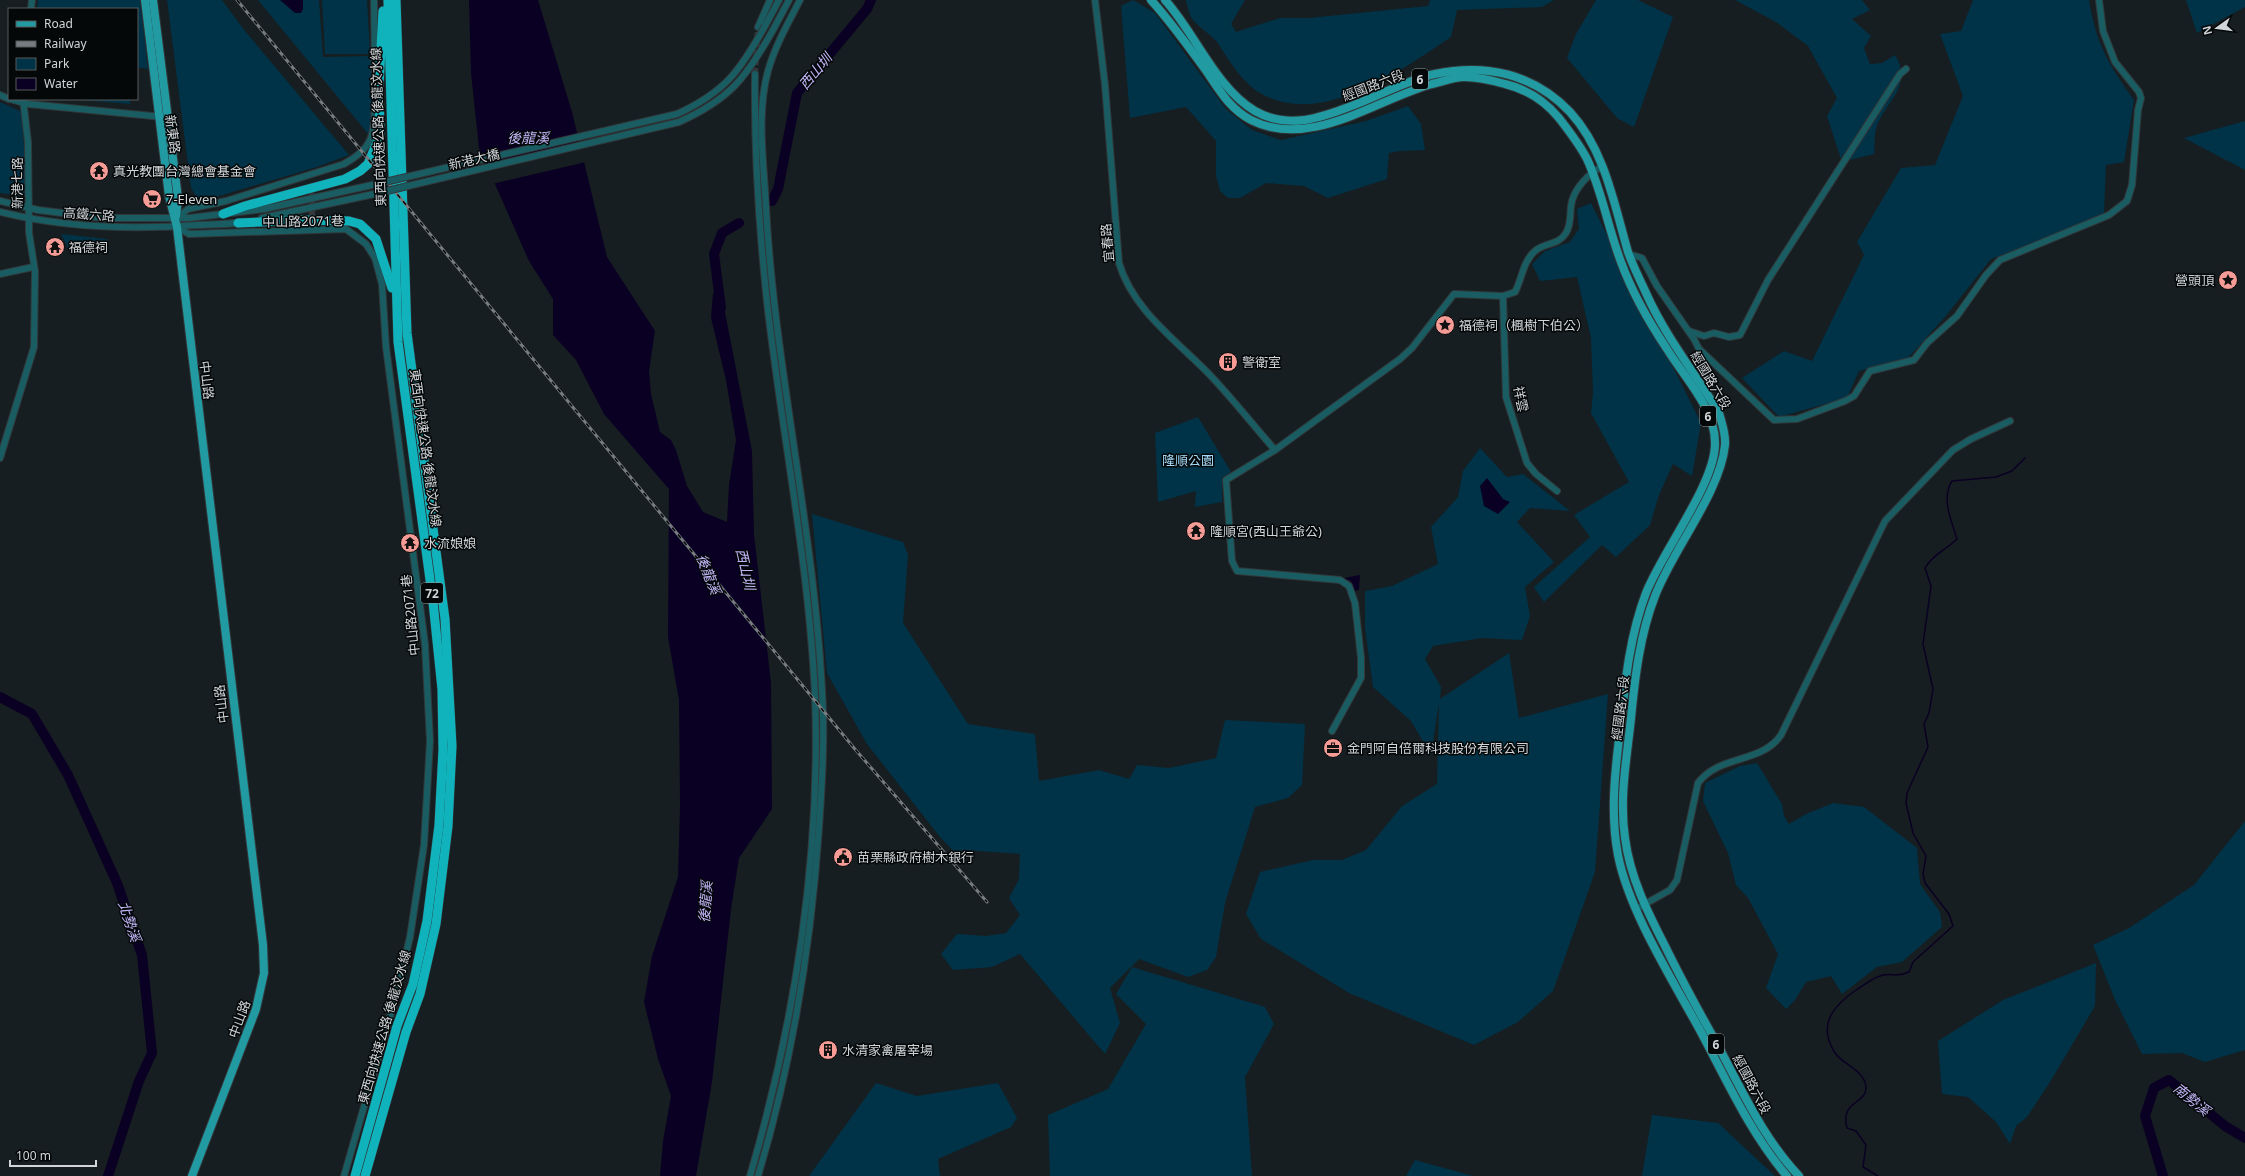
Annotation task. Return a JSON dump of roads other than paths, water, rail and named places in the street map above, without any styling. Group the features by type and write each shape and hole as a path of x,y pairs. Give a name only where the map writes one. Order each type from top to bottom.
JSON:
{"highway":[{"path":"223,214 245,206 346,179 360,171 368,164 380,135 379,86 383,0"},
{"name":"東西向快速公路 後龍汶水線","path":"355,1176 397,1026 413,984 427,921 439,825 443,750 442,688 433,602 405,398 396,301 388,0"},
{"name":"東西向快速公路 後龍汶水線","path":"366,1176 406,1032 420,994 436,924 448,826 452,746 445,619 407,333 396,0"},
{"path":"238,223 303,220 349,221 360,224 376,239 396,301"}],"main road":[{"name":"新東路","path":"145,0 162,117"},
{"name":"新東路","path":"153,0 170,200 176,223"},
{"name":"經國路六段","path":"1151,0 1167,18 1225,99 1249,119 1282,130 1297,130 1325,125 1422,87 1462,77 1490,80 1519,87 1555,113 1586,155 1619,257 1633,292 1665,347 1706,409 1716,444 1703,487 1664,554 1645,598 1630,649 1615,772 1614,815 1618,855 1636,910 1758,1138 1787,1176"},
{"name":"經國路六段","path":"1169,2 1231,92 1254,110 1278,121 1308,121 1433,74 1466,70 1500,71 1537,85 1569,112 1580,125 1603,166 1629,254 1646,295 1719,413 1724,428 1725,444 1721,466 1712,489 1667,570 1646,622 1635,680 1623,811 1629,859 1636,885 1644,905 1686,988 1765,1133 1784,1161 1798,1176"},
{"path":"1225,99 1231,92"},
{"name":"中山路","path":"176,223 263,945 264,973 256,1009 192,1176"},
{"path":"1619,257 1629,254"},
{"path":"1645,598 1653,602"}],"street":[{"path":"176,223 188,209 226,201 344,164 358,156 368,144 374,133 376,99 374,0"},
{"path":"758,27 770,0"},
{"name":"新港大橋","path":"176,223 223,214 264,209 676,114 699,104 717,92 732,78 748,58 779,0"},
{"name":"新港大橋","path":"176,223 238,223 374,194 679,122 714,105 736,86 752,65 789,0"},
{"path":"758,1176 773,1123 799,1005 816,865 822,777 822,693 819,645 806,533 773,302 762,108 768,72 775,52 800,0"},
{"name":"宜春路","path":"1095,0 1105,85 1119,263 1122,275 1148,314 1209,374 1275,450"},
{"path":"1629,254 1642,258 1658,286 1687,331 1694,339 1699,349 1774,420 1797,419 1854,396 1870,371 1914,360 1927,343 1957,316 1986,275 2000,260 2109,215 2121,207 2130,196 2138,110 2141,98 2139,92 2114,62 2103,31 2099,0"},
{"path":"1687,331 1704,336 1714,333 1729,337 1740,335 1768,280 1849,151 1900,74 1906,69"},
{"path":"750,1176 764,1127 781,1052 804,923 816,777 814,695 810,632 799,533 768,304 761,233 755,74"},
{"path":"23,101 162,117"},
{"name":"新港七路","path":"0,458 34,347 35,271 33,267 28,220 28,142 23,101"},
{"path":"1332,731 1360,678 1361,658 1355,603 1349,586 1340,580 1237,571 1232,561 1226,480 1275,450 1400,359 1412,348 1454,294 1503,296 1515,292 1530,255 1539,248 1556,243 1567,232 1570,225 1572,200 1592,171 1603,166"},
{"path":"312,174 312,187"},
{"name":"高鐵六路","path":"0,201 28,208 103,218 176,223"},
{"name":"高鐵六路","path":"0,212 28,220 102,227 176,223"},
{"name":"中山路2071巷","path":"176,223 189,234 312,228 346,229 358,237 375,258 382,284 386,347 425,644 430,741 424,845 410,937 397,992 344,1176"},
{"path":"0,274 33,267"},
{"name":"祥雲","path":"1503,296 1506,398 1526,463 1536,474 1557,491"},
{"path":"1636,910 1670,890 1677,880 1698,783 1703,776 1713,767 1761,752 1770,746 1781,735 1885,521 1954,450 1971,439 2010,421"}],"water":[{"path":"280,0 303,0 303,9 301,13 295,13"},
{"name":"後龍溪","path":"469,0 538,0 572,112 607,257 655,331 649,371 651,394 660,432 671,440 676,450 687,486 703,512 727,522 729,485 736,440 726,380 711,318 713,293 722,297 752,451 754,534 771,683 772,809 739,858 731,909 712,1082 696,1176 660,1176 663,1141 671,1096 658,1059 644,1002 652,956 678,877 680,807 679,700 668,637 669,489 604,414 576,360 553,335 553,299 529,261 479,148 471,73"},
{"path":"1487,478 1503,499 1510,502 1498,514 1484,506 1480,486"},
{"path":"1360,575 1359,590 1354,591 1351,581 1344,578"}],"waterway":[{"name":"西山圳","path":"772,201 778,189 797,93 867,9 871,0"},
{"name":"西山圳","path":"721,308 714,254 722,233 739,223"},
{"path":"1878,1176 1863,1167 1866,1145 1856,1131 1847,1128 1847,1111 1864,1095 1866,1089 1865,1082 1863,1077 1835,1053 1827,1032 1828,1023 1836,1008 1850,994 1871,980 1880,976 1901,975 1909,972 1913,962 1953,926 1949,914 1925,883 1923,874 1926,856 1913,833 1906,803 1907,793 1928,747 1924,724 1929,713 1933,689 1923,644 1931,586 1925,568 1928,563 1957,539 1947,502 1947,495 1952,481 1996,477 2012,471 2025,458"},
{"name":"北勢溪","path":"0,697 32,714 68,775 117,883 142,955 152,1053 139,1081 108,1176"},
{"name":"南勢溪","path":"2163,1176 2145,1116 2154,1088 2169,1080 2225,1126 2245,1138"}],"tunnel":[{"path":"755,74 758,27"},
{"path":"312,187 312,226"}],"railway":[{"path":"237,0 854,748 987,902"}],"place":[{"name":"真光教團台灣總會基金會","path":"99,171"},
{"name":"7-Eleven","path":"152,199"},
{"name":"福德祠","path":"55,247"},
{"name":"營頭頂","path":"2228,280"},
{"name":"福德祠（楓樹下伯公）","path":"1445,325"},
{"name":"警衛室","path":"1228,362"},
{"name":"隆順宮(西山王爺公)","path":"1196,531"},
{"name":"水流娘娘","path":"410,543"},
{"name":"金門阿自倍爾科技股份有限公司","path":"1333,748"},
{"name":"苗栗縣政府樹木銀行","path":"843,857"},
{"name":"水清家禽屠宰場","path":"828,1050"}],"park label":[{"name":"隆順公園","path":"1188,460"}]}
